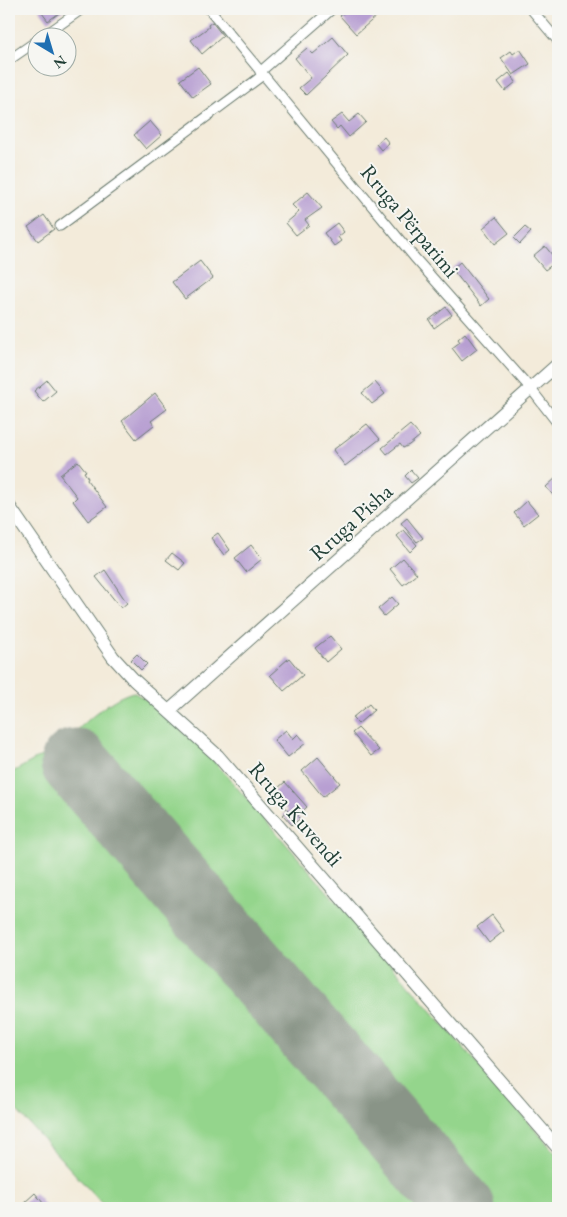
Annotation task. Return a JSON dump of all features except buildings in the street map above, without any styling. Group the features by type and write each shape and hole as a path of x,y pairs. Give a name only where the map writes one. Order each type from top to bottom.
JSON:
{"street":[{"path":"55,28 82,9"},
{"name":"Rruga Përparimi","path":"209,9 414,256 531,389 558,424"},
{"path":"60,226 261,73 332,9"},
{"path":"531,9 558,41"},
{"path":"9,60 28,47"},
{"name":"Rruga Pisha","path":"170,710 558,364"},
{"name":"Rruga Kuvendi","path":"9,506 113,657 134,680 170,710 218,756 558,1148"}],"green space":[{"path":"133,692 148,701 206,752 558,1156 558,1208 106,1208 9,1102 9,774 63,742 113,701"}],"runway":[{"path":"75,763 461,1208"}]}
